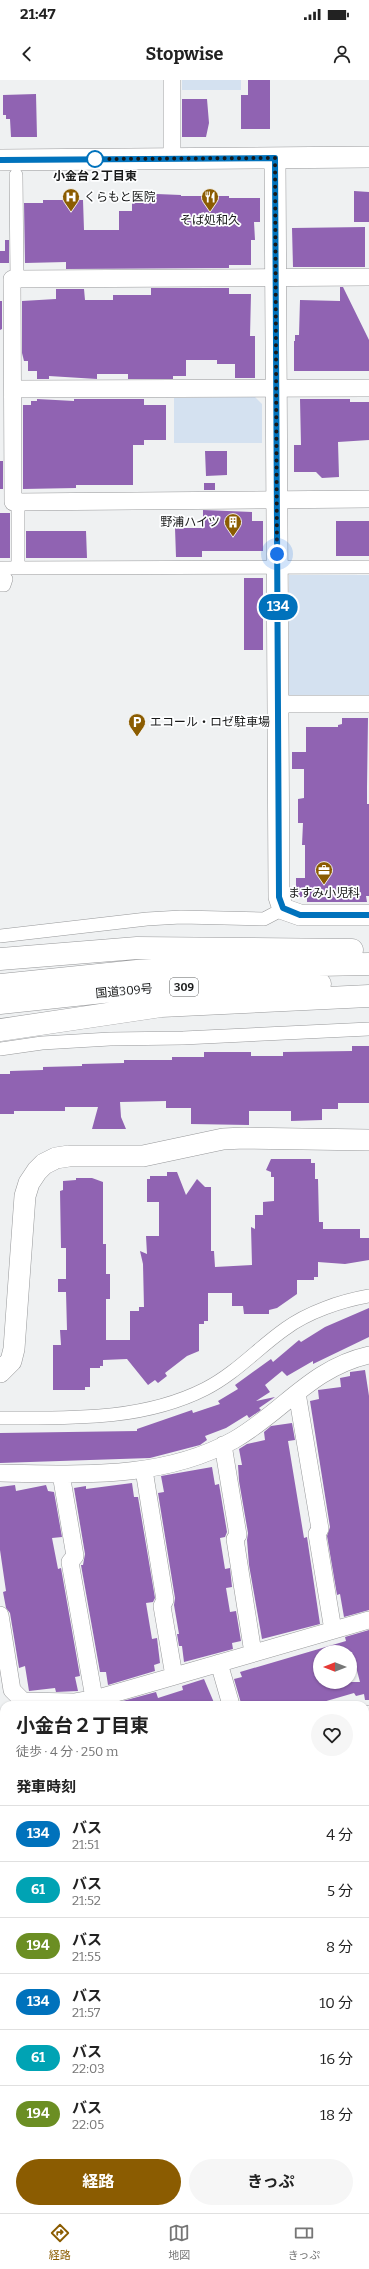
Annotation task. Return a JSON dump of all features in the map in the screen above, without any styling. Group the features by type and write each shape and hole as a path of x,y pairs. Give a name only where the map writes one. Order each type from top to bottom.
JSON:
{"highway":[{"path":"0,959 137,948 369,951"},
{"name":"国道309号","path":"0,985 137,971 221,967 369,964"},
{"name":"国道309号","path":"0,1003 156,988 369,983"},
{"path":"0,1030 161,1006 369,996"}],"street":[{"path":"172,80 172,158"},
{"path":"0,160 369,156"},
{"path":"275,158 279,897 283,908 300,915 369,915"},
{"path":"16,175 17,279"},
{"path":"18,568 10,503 13,389 12,279 369,277"},
{"path":"13,389 369,388"},
{"path":"10,503 369,499"},
{"path":"0,568 369,567"},
{"path":"0,576 6,579 4,585 0,585"},
{"path":"278,704 369,704"},
{"path":"4,936 147,919 181,917 264,919 283,908"},
{"path":"0,1050 42,1043 110,1039 183,1038 369,1029"},
{"path":"0,1372 11,1361 14,1349 25,1196 33,1177 44,1164 56,1158 69,1156 143,1156 163,1154 223,1140 369,1140"},
{"path":"0,1418 86,1418 140,1411 176,1401 205,1389 234,1371 286,1328 322,1310 369,1296"},
{"path":"0,1474 61,1474 144,1470 181,1462 223,1445 265,1420 298,1392 334,1367 369,1355"},
{"path":"298,1392 320,1529 317,1534 333,1630"},
{"path":"223,1445 238,1534 235,1539 253,1653"},
{"path":"144,1470 165,1600 162,1606 174,1676"},
{"path":"61,1474 74,1556 70,1562 94,1698"},
{"path":"0,1615 12,1690 21,1701"},
{"path":"79,1701 174,1676 369,1620"},
{"path":"219,1663 230,1701"}],"shaded area":[{"path":"182,80 241,80 241,90 182,90"},
{"path":"255,397 262,404 262,443 174,443 174,398"},
{"path":"289,575 369,575 369,697 289,697"}],"building":[{"path":"248,80 270,80 270,129 241,129 241,95 248,95"},
{"path":"36,94 37,137 11,137 10,119 6,119 6,115 3,115 3,95"},
{"path":"182,99 207,99 209,123 206,137 182,137"},
{"path":"354,191 369,192 369,222 354,222"},
{"path":"132,193 181,196 229,196 229,198 260,198 260,222 254,222 255,240 251,240 251,265 229,265 229,268 66,269 66,262 25,263 24,203 43,203 43,200 83,200 84,230 119,230 119,211 132,211"},
{"path":"365,227 365,267 293,267 292,228"},
{"path":"5,240 9,240 9,263 0,263 0,251 5,251"},
{"path":"340,287 343,287 369,340 369,371 294,371 294,341 295,335 299,335 300,300 340,301"},
{"path":"151,288 229,288 229,294 251,294 250,336 255,336 255,378 235,378 235,364 217,364 217,360 186,360 186,376 173,376 173,379 128,379 128,374 97,374 97,379 49,376 49,379 37,379 37,371 28,371 28,361 24,361 22,353 22,301 56,299 56,289 84,289 85,300 113,300 113,295 151,295"},
{"path":"0,301 2,301 2,329 0,330"},
{"path":"37,399 74,401 74,399 144,399 144,405 166,405 166,440 144,440 144,445 133,445 133,485 76,485 76,488 23,489 23,405 31,405 31,401 37,401"},
{"path":"300,399 350,399 350,402 369,402 369,440 338,442 339,477 322,478 316,472 294,472 294,445 301,445"},
{"path":"205,451 227,451 227,475 206,476"},
{"path":"0,461 3,461 3,489 0,489"},
{"path":"204,483 215,483 215,490 204,490"},
{"name":"野浦ハイツ","path":"203,510 252,512 252,521 263,521 263,551 202,551 202,557 176,557 175,528 203,528"},
{"path":"0,513 10,513 10,558 0,558"},
{"path":"336,521 369,521 369,556 336,556"},
{"path":"26,531 86,531 87,558 26,558"},
{"path":"244,578 263,578 263,650 244,650"},
{"path":"342,718 368,718 367,804 369,804 369,896 366,896 367,902 307,902 307,897 296,897 296,878 305,878 305,845 302,845 303,823 298,823 298,799 304,798 304,769 292,769 292,752 306,752 306,727 338,727 338,725 342,724"},
{"path":"352,1046 369,1046 369,1103 338,1103 338,1109 322,1109 322,1120 291,1121 291,1111 249,1111 249,1125 191,1124 191,1108 166,1108 166,1101 120,1102 121,1117 126,1129 92,1129 98,1107 65,1107 65,1111 14,1111 14,1114 0,1114 0,1074 10,1074 10,1071 43,1070 43,1067 82,1066 82,1064 124,1063 124,1060 172,1060 172,1057 204,1057 204,1052 251,1052 251,1056 283,1056 283,1052 352,1051"},
{"path":"271,1159 311,1159 311,1163 315,1163 315,1179 318,1179 319,1222 323,1222 323,1229 360,1229 360,1238 369,1238 369,1260 345,1264 318,1262 318,1277 314,1277 314,1280 297,1280 297,1294 277,1308 269,1310 269,1314 244,1314 243,1306 232,1306 232,1293 208,1293 208,1321 204,1321 204,1324 199,1324 199,1351 187,1356 165,1373 167,1376 158,1383 155,1380 148,1385 127,1359 103,1360 103,1366 100,1366 100,1368 90,1368 90,1387 85,1387 85,1390 53,1390 53,1345 61,1345 60,1330 67,1330 66,1292 58,1292 58,1279 66,1279 66,1248 61,1248 60,1191 63,1190 63,1181 76,1180 76,1178 92,1178 103,1182 103,1244 106,1244 106,1274 110,1274 110,1299 106,1299 106,1340 130,1340 130,1311 139,1311 139,1307 144,1307 143,1264 140,1251 147,1254 146,1236 159,1236 159,1202 147,1202 147,1179 150,1179 150,1176 167,1176 167,1172 177,1172 186,1195 197,1179 205,1187 211,1187 211,1251 214,1251 215,1267 252,1265 251,1227 255,1229 255,1215 263,1215 263,1202 274,1201 274,1177 271,1177 271,1172 266,1170"},
{"path":"369,1308 369,1337 313,1364 313,1361 287,1376 282,1371 265,1385 270,1392 256,1401 275,1397 259,1408 261,1410 249,1418 247,1415 226,1428 205,1436 207,1440 200,1445 150,1458 0,1463 0,1433 137,1431 137,1429 192,1410 193,1413 220,1404 218,1401 238,1389 235,1385 271,1359 273,1362 299,1340 301,1342 325,1327"},
{"path":"365,1370 369,1396 369,1610 344,1617 340,1594 337,1595 327,1536 330,1527 310,1401 319,1399 318,1390 341,1387 340,1378 350,1376 350,1372"},
{"path":"292,1423 295,1440 288,1441 304,1538 307,1537 320,1624 262,1639 249,1565 247,1540 248,1533 239,1481 238,1465 242,1465 239,1449 247,1444 265,1440 264,1432 271,1426"},
{"path":"212,1467 215,1485 219,1484 227,1532 225,1537 220,1538 225,1569 230,1568 232,1587 226,1588 230,1612 236,1611 241,1641 232,1643 233,1649 184,1662 182,1646 179,1646 177,1634 179,1634 174,1605 175,1598 158,1493 164,1492 161,1476"},
{"path":"132,1483 134,1497 138,1497 155,1598 153,1602 146,1603 152,1639 157,1638 160,1663 154,1665 155,1671 108,1685 106,1672 100,1672 81,1565 83,1565 85,1554 74,1488 86,1486 86,1489"},
{"path":"15,1485 16,1491 46,1485 48,1491 54,1492 62,1537 52,1538 58,1569 61,1568 80,1676 75,1677 78,1691 56,1692 55,1688 29,1691 25,1666 19,1668 10,1613 6,1608 3,1592 6,1591 0,1550 0,1487"},
{"path":"369,1630 369,1700 365,1700 364,1694 356,1696 354,1693 326,1701 240,1701 234,1679 242,1677 240,1672 313,1651 313,1689 357,1689 357,1682 360,1682 357,1671 357,1645 332,1645 346,1641 345,1637"},
{"path":"204,1679 213,1701 123,1701 156,1692 158,1698 183,1690 182,1686"}],"bus line":[{"name":"134","path":"0,160 275,158 279,897 283,908 290,913 300,915 369,915"}],"place":[{"name":"小金台２丁目東","path":"95,159"},
{"name":"くらもと医院","path":"71,212"},
{"name":"そば処和久","path":"210,212"},
{"name":"野浦ハイツ","path":"233,537"},
{"name":"エコール・ロゼ駐車場","path":"137,737"},
{"name":"ますみ小児科","path":"324,885"}],"route":[{"path":"95,159 275,158 277,554"}]}
